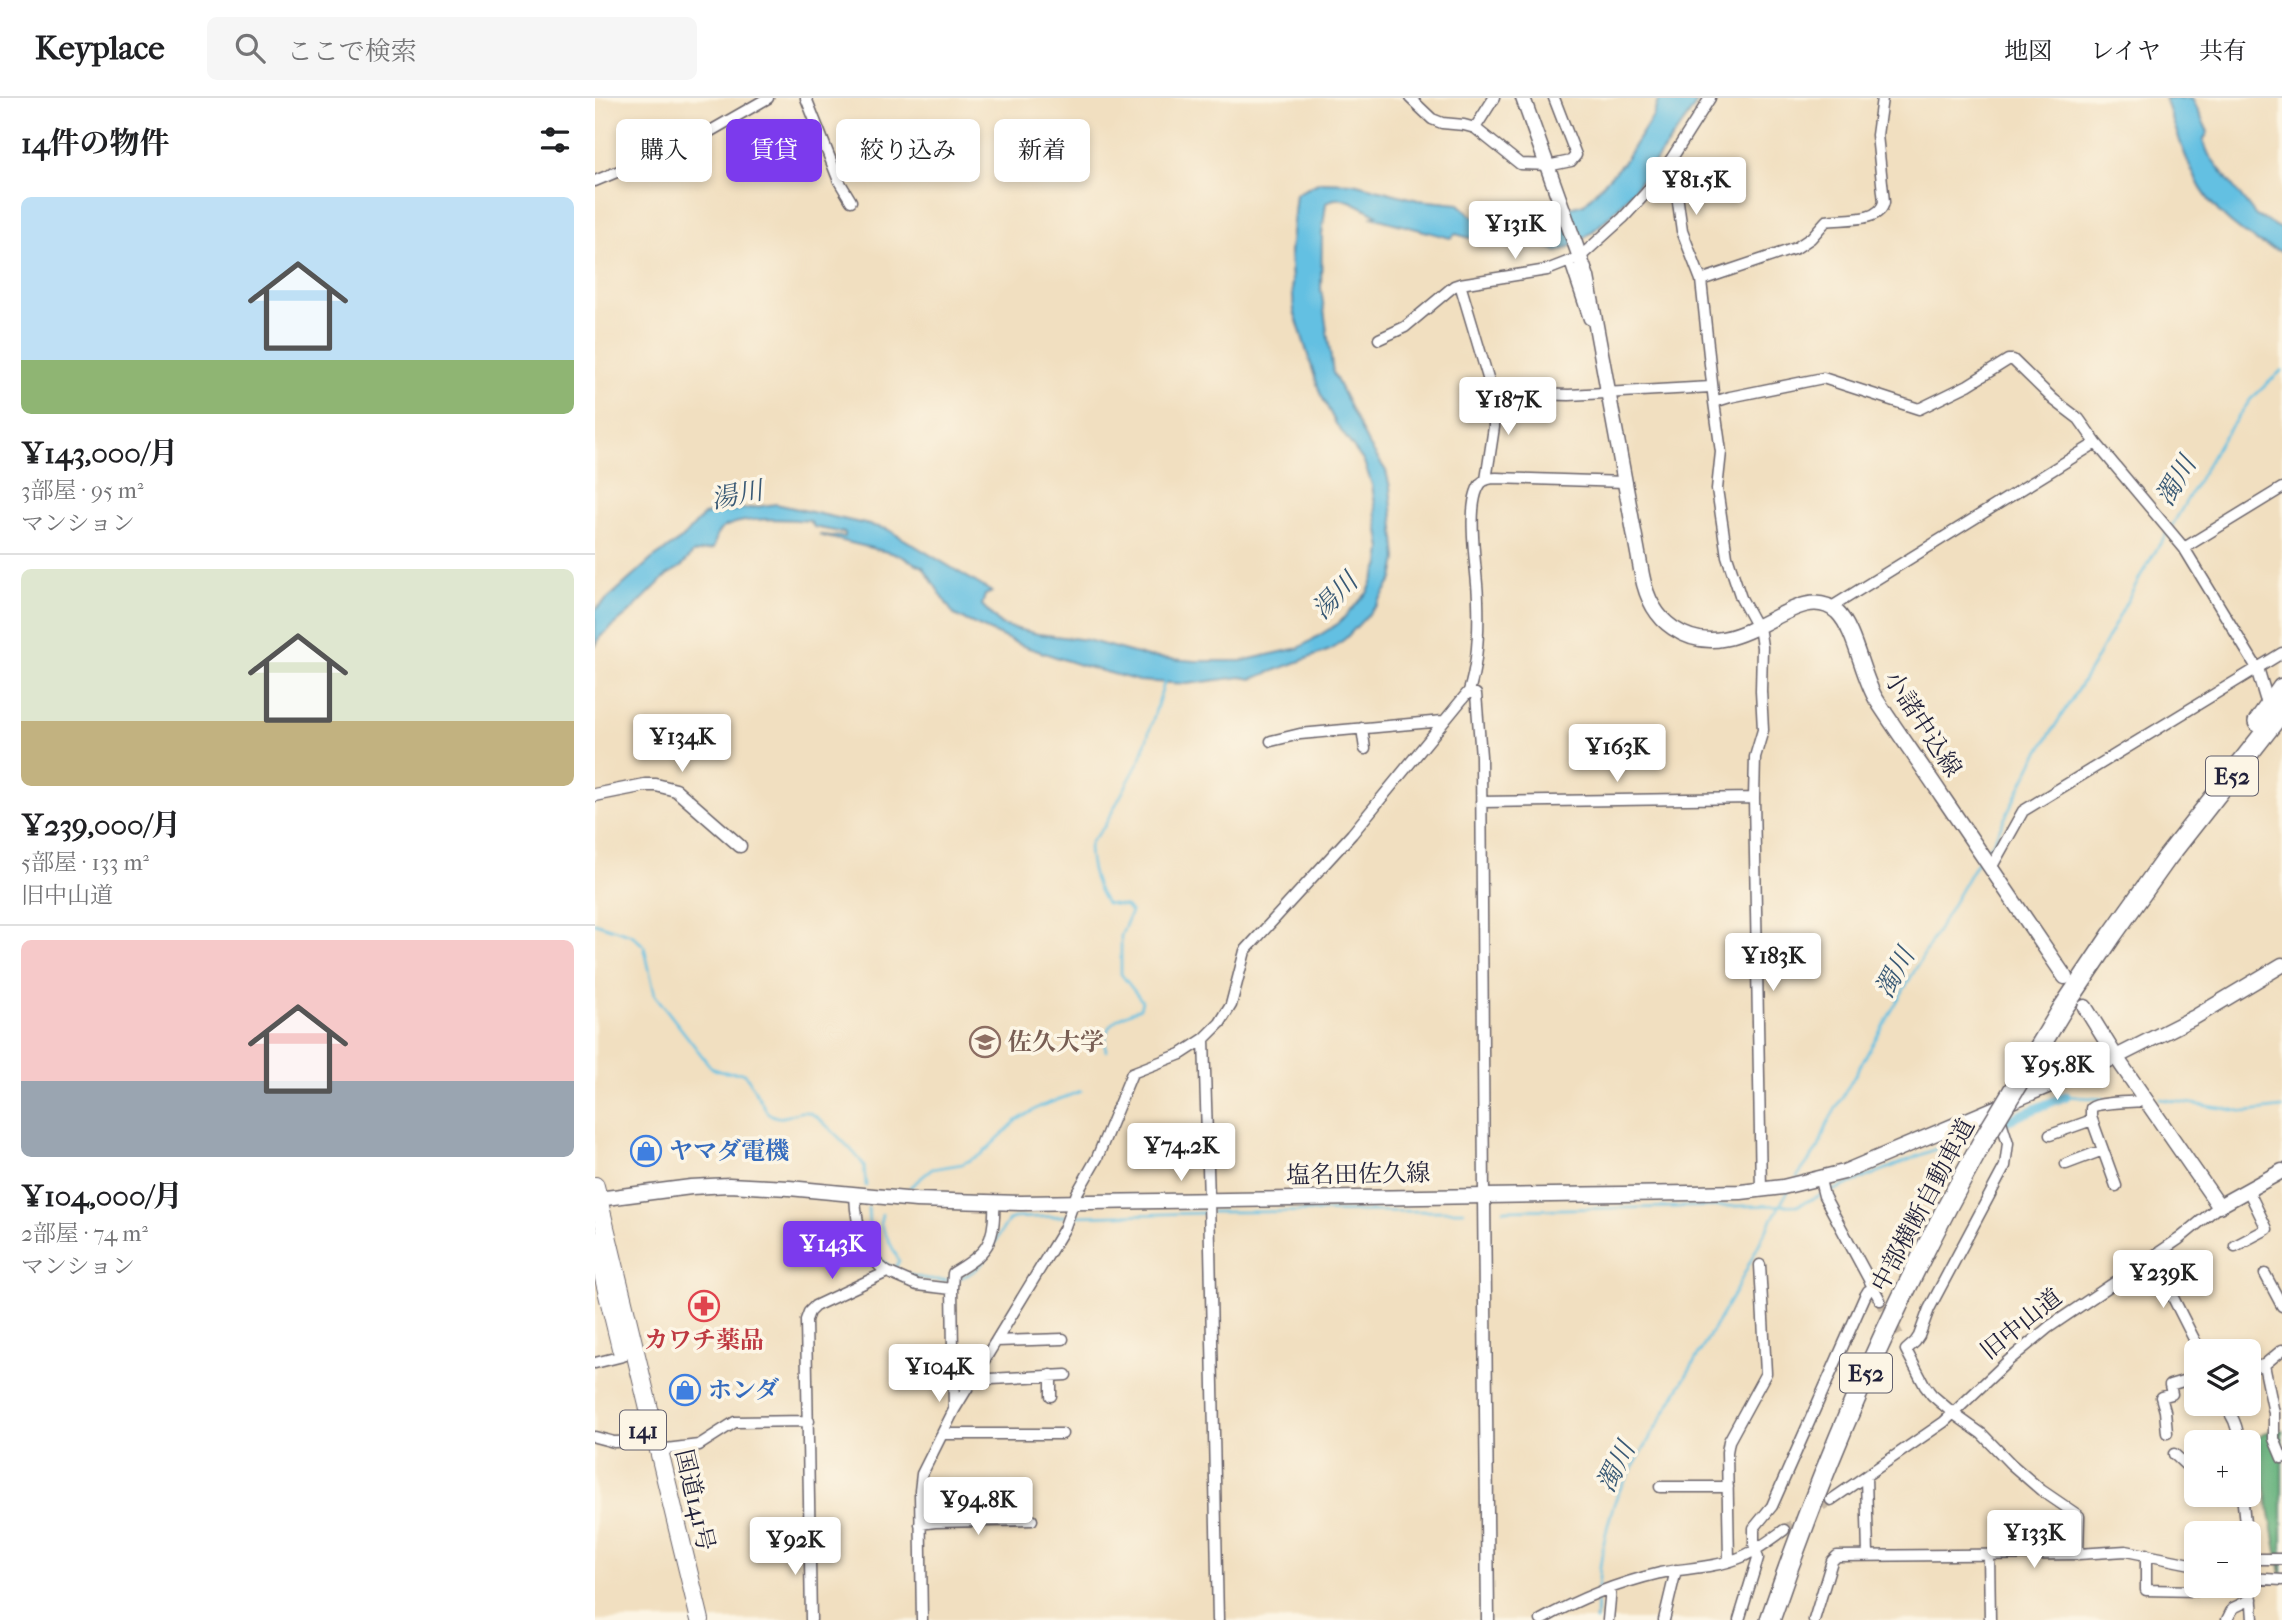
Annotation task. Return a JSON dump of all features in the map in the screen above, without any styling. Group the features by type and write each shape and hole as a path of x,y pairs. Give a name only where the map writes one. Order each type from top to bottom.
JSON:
{"highway":[{"path":"2166,859 2273,692"},
{"name":"中部横断自動車道","path":"1770,1620 1803,1525 1865,1374 1920,1257 1985,1137 2063,1008 2166,859 2282,710"},
{"path":"2182,841 2235,785 2282,728"},
{"name":"国道141号","path":"596,1195 688,1620"},
{"name":"国道141号","path":"595,1241 623,1356 652,1446 700,1620"}],"main road":[{"path":"1523,98 1576,258 1587,277 1643,583 1659,615 1674,629 1697,639 1729,639 1758,628 1797,606 1815,603 1830,608"},
{"name":"小諸中込線","path":"1830,608 1844,623 1876,698 2065,977"},
{"path":"1818,1187 1844,1172 2116,1057 2195,1017 2282,965"},
{"path":"2085,1007 2116,1057 2219,1206"},
{"name":"旧中山道","path":"2219,1206 2282,1171"},
{"name":"塩名田佐久線","path":"596,1195 717,1185 928,1201 994,1202 1070,1211 1210,1209 1484,1195 1818,1187"}],"street":[{"path":"595,181 674,152 768,98"},
{"path":"806,98 839,181 851,201"},
{"path":"1411,98 1432,118 1442,123 1475,128 1513,160 1548,167 1566,163 1576,155 1554,98"},
{"path":"1475,128 1494,98"},
{"path":"1379,339 1405,327 1454,286 1469,281 1523,275 1576,258 1631,209 1672,158 1710,98"},
{"path":"1700,280 1796,248 1811,238 1826,222 1877,214 1882,210 1884,202 1877,135 1881,98"},
{"path":"1672,158 1682,231 1700,280 1710,350 1711,387 1721,452 1717,489 1727,556 1741,598 1758,628 1762,647 1763,730 1755,757 1754,798 1761,1190"},
{"path":"1460,284 1494,398 1494,428 1486,480"},
{"path":"1714,402 1823,378 1919,410 1968,385 2008,360 2013,360 2054,400 2079,419 2184,548 2273,692"},
{"path":"1494,398 1529,394 1711,387"},
{"path":"1830,608 2096,443"},
{"path":"922,1620 920,1482 954,1410 1064,1230 1132,1073 1160,1064 1204,1039 1228,1013 1245,951 1352,834 1469,691 1474,669 1478,609 1473,514 1478,490 1486,480 1496,478 1625,482"},
{"path":"2184,548 2282,488"},
{"path":"1989,865 2024,811 2282,653"},
{"path":"1469,691 1476,694 1481,747 1488,1620"},
{"path":"1271,741 1300,734 1443,721"},
{"path":"1362,728 1364,749"},
{"path":"595,794 645,785 676,790 740,846"},
{"path":"1481,802 1754,798"},
{"path":"1204,1039 1218,1620"},
{"path":"2116,1186 2092,1120 2091,1108 2094,1105 2147,1101"},
{"path":"1996,1109 2008,1143 2005,1166 1930,1309 1919,1336 1915,1342 1904,1345 1924,1386 1932,1395 1982,1434 2041,1490 2078,1516 2078,1553"},
{"path":"2050,1135 2092,1120"},
{"path":"2066,1164 2103,1150"},
{"path":"1818,1187 1880,1300"},
{"path":"2235,1246 2267,1229 2248,1190"},
{"path":"855,1195 857,1225 866,1250 877,1264 887,1272 917,1285 952,1283"},
{"path":"954,1410 952,1283 955,1271 972,1263 986,1246 994,1227 994,1202"},
{"name":"旧中山道","path":"1831,1500 1954,1414 2049,1327 2153,1258 2219,1206"},
{"path":"2153,1258 2194,1339"},
{"path":"1729,1561 1729,1441 1766,1373 1760,1265"},
{"path":"811,1620 807,1315 815,1307 887,1272"},
{"path":"2265,1274 2282,1306"},
{"path":"1739,1620 1758,1558 1754,1528 1772,1506 1865,1296 1874,1288"},
{"path":"996,1341 1057,1342"},
{"path":"2261,1366 2282,1350"},
{"path":"595,1363 623,1356"},
{"path":"2264,1365 2274,1413 2274,1438 2282,1458"},
{"path":"972,1380 1066,1375"},
{"path":"1051,1376 1051,1396"},
{"path":"2167,1433 2161,1397 2172,1394 2170,1385 2184,1381"},
{"path":"595,1437 652,1446 699,1445 735,1422 809,1421"},
{"path":"942,1434 1016,1439 1062,1434"},
{"path":"2174,1454 2184,1463"},
{"path":"1866,1476 1868,1555"},
{"path":"1667,1490 1728,1487"},
{"path":"920,1524 1032,1520"},
{"path":"1541,1620 1570,1603 1610,1589 1676,1570 1729,1561 1755,1549 1784,1530"},
{"path":"1814,1620 1833,1558 1842,1556 2126,1551 2184,1562"},
{"path":"2146,1554 2146,1590 2184,1591"},
{"path":"1989,1555 1990,1620"},
{"path":"2261,1558 2282,1559"},
{"path":"1664,1620 1676,1570"},
{"path":"2261,1579 2282,1580"},
{"path":"1608,1620 1610,1589"},
{"path":"2227,1620 2233,1608 2252,1600 2253,1620"}],"green space":[{"path":"2282,1430 2282,1579 2261,1464 2261,1436 2267,1432"}],"water":[{"name":"湯川","path":"1659,98 1699,98 1688,117 1623,202 1591,233 1557,252 1540,243 1477,240 1456,234 1450,238 1372,217 1377,215 1345,200 1326,203 1322,234 1321,289 1333,373 1367,442 1386,471 1397,559 1393,579 1376,606 1346,638 1330,650 1252,679 1241,677 1187,684 1139,681 1023,646 954,615 923,567 899,555 819,535 845,537 845,533 814,527 810,521 775,519 734,523 724,527 718,533 713,549 693,553 681,567 667,575 600,637 595,647 595,610 652,559 683,538 704,515 776,504 887,529 992,592 985,595 982,605 1001,625 1038,634 1087,640 1148,657 1195,661 1241,661 1299,648 1339,623 1368,592 1380,564 1382,549 1372,485 1364,462 1336,424 1320,393 1294,311 1290,252 1296,194 1320,182 1353,183 1418,200 1459,204 1477,220 1493,225 1584,204 1623,163 1653,116"},
{"path":"2165,98 2192,98 2208,132 2203,141 2209,155 2256,216 2282,229 2282,252 2242,232 2209,201 2190,166"}],"waterway":[{"name":"濁川","path":"2172,526 2220,442 2251,399 2282,370"},
{"name":"濁川","path":"1986,850 1992,844 2034,760 2094,663 2166,534"},
{"path":"1106,1051 1105,1041 1109,1028 1118,1019 1140,1008 1142,1001 1121,974 1121,936 1131,912 1125,906 1106,903 1094,877 1089,848 1104,827 1141,758 1165,680"},
{"name":"濁川","path":"1797,1177 1819,1147 1827,1124 1979,858"},
{"path":"595,923 632,935 644,946 655,995 710,1066 722,1072 745,1073 767,1112 773,1116 784,1117 799,1112 815,1116 860,1160 864,1166 866,1186"},
{"path":"910,1187 932,1169 962,1164 982,1154 1016,1121 1039,1107 1081,1091"},
{"path":"2066,1096 2104,1099"},
{"path":"2004,1122 2066,1096"},
{"path":"2160,1099 2247,1112 2282,1108"},
{"path":"1827,1193 1980,1131"},
{"name":"濁川","path":"1598,1589 1604,1540 1618,1493 1736,1290 1788,1191"},
{"path":"1504,1210 1799,1205 1821,1195"},
{"path":"868,1208 872,1246 877,1255 904,1273 927,1279 948,1280"},
{"path":"1212,1212 1464,1211"},
{"path":"1072,1216 1205,1213"},
{"path":"882,1214 880,1223 899,1261 895,1268"},
{"path":"955,1279 976,1270 983,1263 1009,1220 1065,1216"},
{"name":"濁川","path":"1596,1620 1597,1595"}],"tunnel":[{"path":"1880,1300 1901,1339"},
{"path":"1784,1530 1831,1500"}],"place":[{"name":"佐久大学","path":"985,1042"},
{"name":"ヤマダ電機","path":"646,1151"},
{"name":"カワチ薬品","path":"704,1306"},
{"name":"ホンダ","path":"685,1390"}]}
